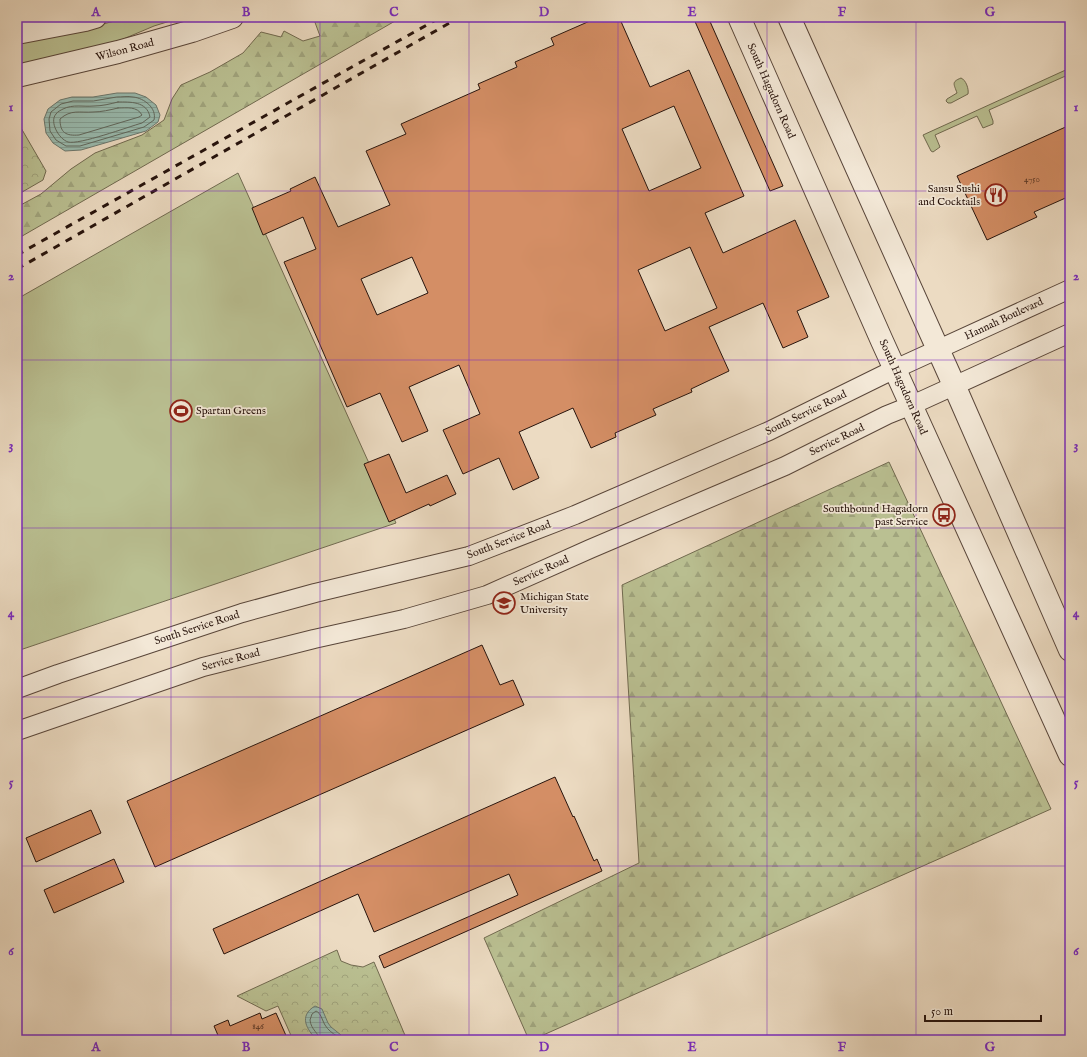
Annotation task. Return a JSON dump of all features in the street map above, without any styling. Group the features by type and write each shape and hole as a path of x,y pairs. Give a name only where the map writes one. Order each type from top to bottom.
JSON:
{"street":[{"path":"17,33 95,17"},
{"path":"118,52 148,36 208,17"},
{"name":"Wilson Road","path":"17,76 118,52 192,31 232,17"},
{"name":"South Hagadorn Road","path":"739,17 895,369 1063,730 1070,755"},
{"path":"789,17 954,385 1070,650"},
{"name":"Hannah Boulevard","path":"938,349 1070,289"},
{"path":"954,385 1070,333"},
{"name":"South Service Road","path":"17,689 242,613 315,593 469,556 574,515 769,431 938,349"},
{"name":"Service Road","path":"17,731 203,667 314,639 404,619 487,595 590,549 785,466 887,415 954,385"}],"green space":[{"path":"129,17 183,17 154,26 121,40 17,66 17,43 81,30"},
{"path":"313,17 402,17 17,239 17,207 41,194 71,169 95,153 142,135 164,120 172,99 181,85 210,72 243,53 261,32 281,37 284,31 303,41 320,36"},
{"path":"1070,68 1070,74 989,110 993,124 983,128 977,116 935,135 940,147 933,152 931,151 923,135"},
{"path":"961,78 967,85 968,94 951,103 948,103 946,101 947,99 957,93 954,85 955,82"},
{"path":"17,121 46,171 43,180 17,195"},
{"name":"Spartan Greens","path":"238,173 396,523 17,651 17,299"},
{"path":"889,462 1051,809 532,1040 529,1040 484,938 639,863 622,585"},
{"path":"337,950 341,961 351,965 363,967 374,962 407,1040 293,1040 278,1006 266,1011 237,996"}],"water":[{"path":"117,93 135,93 146,97 156,105 160,115 158,122 146,131 81,150 65,151 53,143 46,133 44,119 48,109 60,100 72,97 93,97"},
{"path":"315,1006 322,1009 328,1023 341,1035 341,1040 317,1040 310,1032 307,1027 306,1019 307,1014"}],"building":[{"path":"599,17 619,17 650,87 689,70 744,196 705,213 723,253 795,220 829,297 797,311 808,337 783,348 763,303 709,327 729,371 691,389 692,392 653,409 656,415 615,433 616,437 591,448 573,408 519,432 539,478 513,490 499,458 463,474 443,430 480,414 459,365 409,387 428,431 402,442 380,393 347,407 284,262 316,249 303,217 263,235 252,208 291,191 290,189 315,177 338,227 390,205 366,151 406,134 401,124 480,89 478,84 517,67 515,62 554,45 551,38","holes":["674,106 701,168 649,191 622,129","690,247 717,308 665,331 638,270","412,257 428,293 377,315 361,279"]},
{"path":"693,17 708,17 783,186 770,191"},
{"path":"1070,125 1070,196 1034,212 1037,217 987,240 957,176"},
{"path":"389,454 406,493 447,475 456,494 389,522 364,464"},
{"path":"482,645 500,685 513,680 524,705 155,867 127,801"},
{"path":"555,777 594,861 597,859 602,871 384,968 379,956 518,895 509,874 374,932 358,894 224,954 213,929"},
{"path":"91,810 101,833 36,862 26,838"},
{"path":"114,859 124,882 54,913 44,890"},
{"path":"260,1013 262,1019 276,1013 288,1040 220,1040 214,1026 228,1020 230,1026"}],"railway":[{"path":"17,255 441,17"},
{"path":"17,269 460,17"}],"place":[{"name":"Sansu Sushi and Cocktails","path":"996,195"},
{"name":"Spartan Greens","path":"181,411"},
{"name":"Southbound Hagadorn past Service","path":"944,515"},
{"name":"Michigan State University","path":"504,603"}]}
